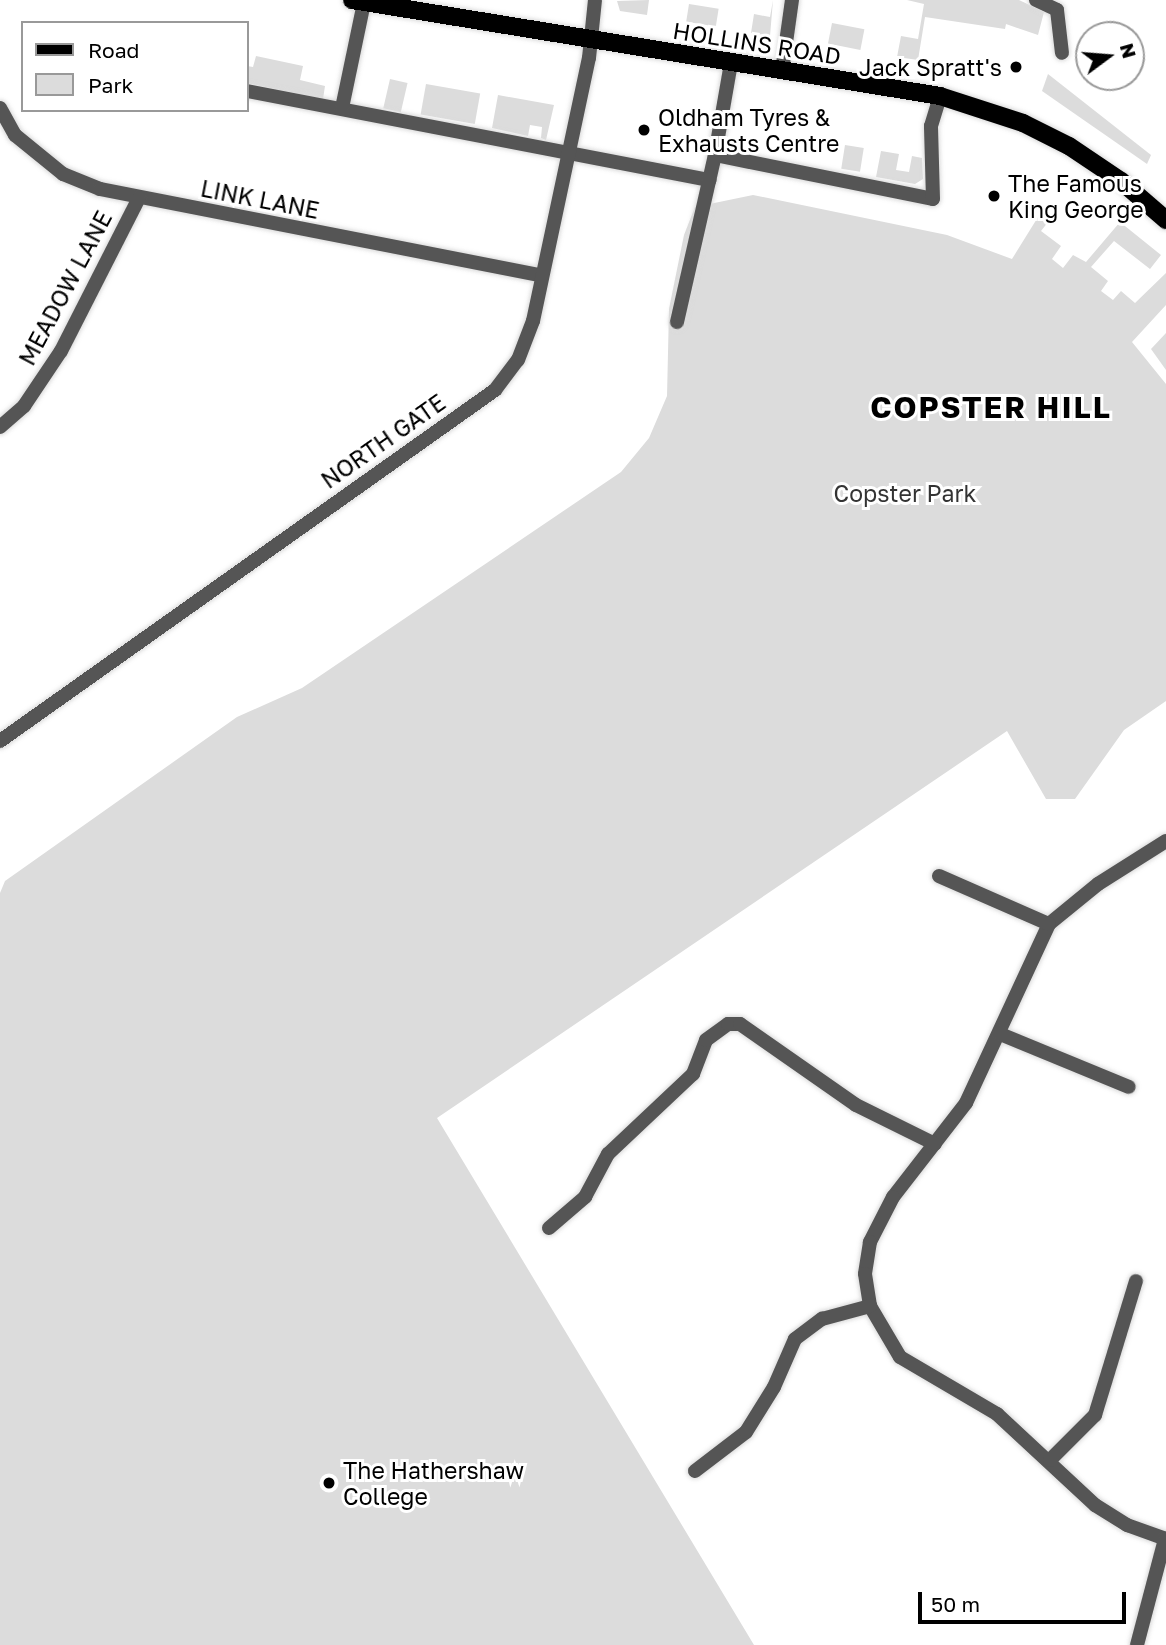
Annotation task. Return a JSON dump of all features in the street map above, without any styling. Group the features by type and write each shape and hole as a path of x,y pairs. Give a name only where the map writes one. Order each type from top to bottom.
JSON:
{"main road":[{"name":"HOLLINS ROAD","path":"358,1 589,42 940,96 1023,123 1069,146 1121,181 1166,220"}],"street":[{"name":"NORTH GATE","path":"0,741 495,390 518,360 533,321 568,154 595,0"},
{"path":"782,71 792,0"},
{"path":"1036,0 1057,10 1062,53"},
{"path":"342,108 358,1"},
{"path":"677,322 695,228 710,180 731,63"},
{"path":"248,91 710,180"},
{"path":"715,155 933,199 931,126 940,96"},
{"name":"LINK LANE","path":"0,108 15,135 64,174 139,198 542,276"},
{"name":"MEADOW LANE","path":"0,427 24,406 61,351 139,198"},
{"path":"1137,1645 1165,1539 1127,1525 1095,1506 997,1414 900,1357 870,1306 865,1274 870,1242 893,1197 966,1103 1049,924 1098,884 1166,841"},
{"path":"939,876 1049,924"},
{"path":"549,1228 585,1197 608,1154 692,1074 706,1040 728,1024 740,1024 856,1105 935,1144"},
{"path":"1000,1034 1129,1087"},
{"path":"1050,1461 1095,1415 1136,1281"},
{"path":"695,1471 746,1433 774,1387 795,1339 822,1319 870,1306"}],"green space":[{"path":"649,0 647,15 620,11 617,1"},
{"path":"773,0 770,36 751,33 754,14 770,17"},
{"path":"907,0 1019,0 1044,12 1038,35 1006,24 1005,29 925,17 918,60 897,57 901,36 918,39 924,4"},
{"path":"689,4 719,9 716,26 686,22"},
{"path":"832,23 864,29 860,50 828,44"},
{"path":"256,56 303,66 300,80 325,86 323,99 248,83 248,66 253,67"},
{"path":"1048,74 1151,155 1147,164 1042,91"},
{"path":"390,79 408,83 401,112 383,108"},
{"path":"426,84 480,94 475,124 421,115"},
{"path":"498,95 554,105 546,140 541,138 542,127 530,125 528,136 492,128"},
{"path":"845,145 864,148 860,172 841,169"},
{"path":"881,151 899,154 896,170 909,172 912,156 922,158 923,179 915,184 876,177"},
{"name":"Copster Park","path":"753,195 947,235 1012,259 1043,209 1052,217 1041,231 1061,246 1052,259 1063,268 1073,255 1086,262 1120,222 1161,255 1150,269 1114,241 1091,267 1108,281 1101,291 1113,300 1121,291 1135,303 1166,273 1166,305 1132,342 1166,384 1166,701 1124,730 1075,799 1046,799 1007,731 437,1118 754,1645 0,1645 0,893 5,881 237,717 302,688 621,472 649,438 667,396 669,309 684,235 695,207"},
{"path":"1166,333 1166,370 1151,349"}],"place":[{"name":"Jack Spratt's","path":"1016,67"},
{"name":"Oldham Tyres & Exhausts Centre","path":"644,130"},
{"name":"The Famous King George","path":"994,196"},
{"name":"The Hathershaw College","path":"329,1483"}],"district":[{"name":"COPSTER HILL","path":"991,407"}]}
